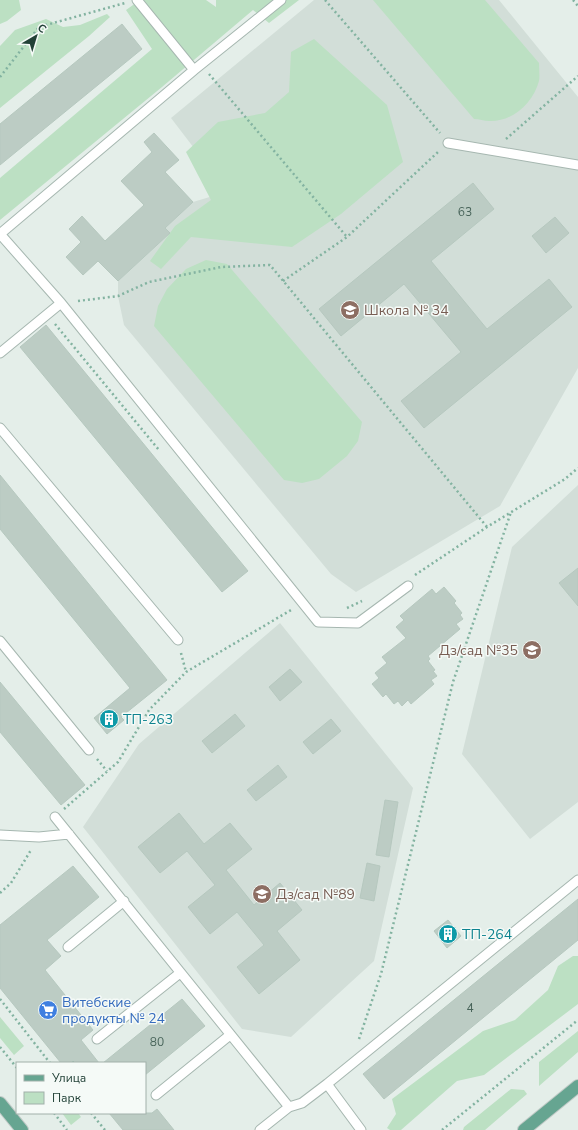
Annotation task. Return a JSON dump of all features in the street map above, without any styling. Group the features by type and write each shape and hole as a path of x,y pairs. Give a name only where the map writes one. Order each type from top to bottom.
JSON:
{"main road":[{"path":"524,1130 578,1086"},
{"path":"0,1103 22,1130"}],"lane":[{"path":"137,0 198,67"},
{"path":"281,0 198,67 0,234 61,303 318,622 358,622 409,583"},
{"path":"448,143 578,166"},
{"path":"0,353 61,303"},
{"path":"0,428 178,640"},
{"path":"0,641 89,750"},
{"path":"55,817 289,1107"},
{"path":"0,835 39,837 69,834"},
{"path":"260,1130 289,1107 302,1103 327,1084 578,880"},
{"path":"68,947 124,902"},
{"path":"97,1039 180,973"},
{"path":"156,1095 230,1034"},
{"path":"327,1084 361,1130"}],"path":[{"path":"0,77 39,27 137,0"},
{"path":"283,281 347,237 448,143 325,0"},
{"path":"573,0 578,6"},
{"path":"198,67 347,237"},
{"path":"492,150 578,76"},
{"path":"61,303 118,296 150,282 221,268 270,265 487,527"},
{"path":"47,314 164,456"},
{"path":"409,583 487,527 566,479 578,468"},
{"path":"350,1065 381,974 453,682 512,512"},
{"path":"346,608 368,599"},
{"path":"55,817 118,762 149,710 186,672 291,609 296,615"},
{"path":"178,640 186,672"},
{"path":"0,893 11,883 39,837"},
{"path":"0,999 49,1062"},
{"path":"442,1130 578,1020"},
{"path":"0,1047 16,1067"},
{"path":"55,1114 67,1130"},
{"path":"92,1114 105,1130"}],"shaded area":[{"name":"Школа № 34","path":"314,0 499,0 578,97 578,368 500,506 356,592 331,574 124,325 118,296 118,281 170,233 165,228 193,202 213,196 223,186 171,118"},
{"name":"Дз/сад №35","path":"578,485 578,802 530,839 462,754 512,547"},
{"name":"Дз/сад №89","path":"280,623 413,788 374,961 291,1037 242,1029 83,827 139,744"}],"green space":[{"path":"0,0 19,0 21,10 7,21 0,24"},
{"path":"140,0 206,0 216,7 216,0 299,0 269,23 253,10 0,220 0,178 152,49 126,10"},
{"path":"373,0 485,0 539,63 539,81 532,97 521,110 514,115 489,121 474,119"},
{"path":"107,14 110,17 89,36 0,108 0,46 15,30 46,19 63,27 80,25"},
{"path":"314,39 387,105 403,162 341,214 292,247 191,237 161,269 150,261 175,226 211,200 186,152 218,122 265,113 289,92 291,52"},
{"path":"206,260 227,264 362,422 358,441 347,456 319,479 302,483 284,480 154,326 158,306 167,289 186,269"},
{"path":"573,956 578,956 578,1004 484,1075 457,1081 401,1130 390,1130 387,1128 396,1114 392,1099 483,1031 515,1020 548,990 558,966"},
{"path":"0,1017 24,1046 14,1055 0,1038"},
{"path":"578,1031 578,1052 539,1086 539,1062"},
{"path":"511,1089 524,1090 527,1094 485,1130 463,1130 464,1127"},
{"path":"63,1114 79,1114 81,1117 71,1125"}],"building":[{"path":"122,24 142,49 0,165 0,124"},
{"path":"154,133 179,160 165,172 193,202 165,228 170,233 118,281 98,261 83,275 66,257 81,242 69,229 82,216 105,241 144,205 121,181 152,152 144,142"},
{"path":"473,183 494,209 431,261 487,329 549,279 572,307 424,428 401,401 461,352 404,284 341,336 319,309"},
{"path":"555,217 569,233 546,253 532,236"},
{"path":"46,325 248,571 222,592 20,347"},
{"path":"0,475 167,680 121,717 124,720 107,734 94,718 130,688 0,529"},
{"path":"578,568 578,606 559,583"},
{"path":"444,587 456,601 454,603 462,613 460,615 463,619 456,624 460,629 428,656 430,659 428,661 435,670 433,671 437,676 431,680 434,684 411,704 408,700 402,706 398,701 394,704 386,694 383,697 372,684 379,678 375,673 387,663 382,657 406,638 396,627 404,620 400,616 432,589 436,594"},
{"path":"290,669 302,682 280,701 269,687"},
{"path":"0,682 85,785 61,805 0,732"},
{"path":"235,714 245,726 212,753 202,741"},
{"path":"331,719 341,731 313,754 303,742"},
{"path":"278,765 287,777 256,801 247,790"},
{"path":"385,800 398,802 389,857 376,855"},
{"path":"179,813 204,844 230,823 252,849 226,870 254,905 280,883 302,910 277,931 300,960 259,994 237,967 264,945 237,912 210,934 188,907 215,885 187,851 160,873 138,847"},
{"path":"367,863 380,866 374,901 360,898"},
{"path":"73,866 99,897 47,940 61,956 45,970 93,1030 81,1040 98,1062 60,1062 0,988 0,925"},
{"path":"578,899 578,940 384,1099 363,1074"},
{"name":"ТП-264","path":"448,920 461,936 447,948 434,931"},
{"path":"182,999 205,1026 146,1074 146,1062 104,1062"},
{"path":"157,1109 174,1130 123,1130 110,1114 146,1114 152,1113"}],"place":[{"name":"Школа № 34","path":"350,310"},
{"name":"Дз/сад №35","path":"532,650"},
{"name":"ТП-263","path":"109,719"},
{"name":"Дз/сад №89","path":"262,894"},
{"name":"ТП-264","path":"448,934"},
{"name":"Витебские продукты № 24","path":"48,1010"}]}
